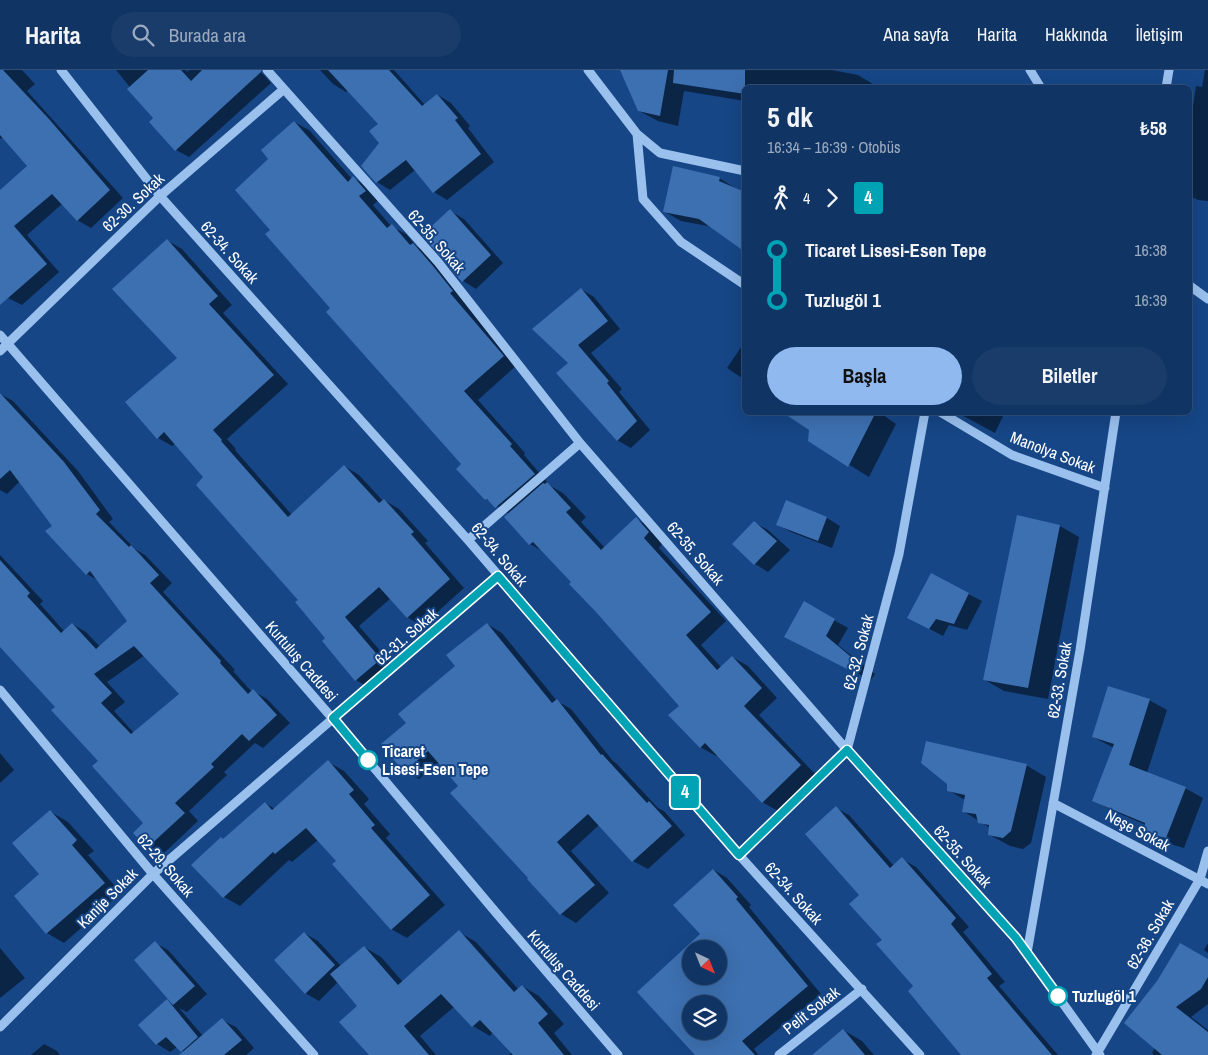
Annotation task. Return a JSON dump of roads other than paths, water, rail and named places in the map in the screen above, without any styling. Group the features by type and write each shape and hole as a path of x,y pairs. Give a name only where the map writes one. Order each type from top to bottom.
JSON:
{"street":[{"name":"62-34. Sokak","path":"61,70 160,196 468,540 739,855 920,1055"},
{"name":"62-35. Sokak","path":"267,70 438,262 580,443 847,750 1016,938 1098,1054"},
{"path":"588,70 637,134 660,153 742,170"},
{"path":"1030,70 1039,85"},
{"path":"1166,85 1169,70"},
{"name":"62-30. Sokak","path":"0,351 160,196 284,90"},
{"path":"637,134 643,199 681,242 742,283"},
{"path":"1192,287 1208,299"},
{"name":"Kurtuluş Caddesi","path":"0,335 333,718 498,916 618,1055"},
{"name":"62-32. Sokak","path":"847,750 899,554 924,415"},
{"name":"Manolya Sokak","path":"945,415 1012,455 1105,488"},
{"name":"62-33. Sokak","path":"1027,953 1080,650 1116,415"},
{"path":"468,540 580,443"},
{"name":"62-31. Sokak","path":"333,718 498,576"},
{"name":"62-29. Sokak","path":"0,690 152,874 314,1055"},
{"name":"Kanije Sokak","path":"0,1027 152,874 333,718"},
{"path":"739,855 847,750"},
{"name":"Neşe Sokak","path":"1053,803 1204,882"},
{"name":"62-36. Sokak","path":"1098,1054 1204,882 1208,851"},
{"name":"Pelit Sokak","path":"779,1055 862,989"}],"place":[{"name":"Ticaret Lisesi-Esen Tepe","path":"368,760"},
{"name":"Tuzlugöl 1","path":"1058,996"}]}
